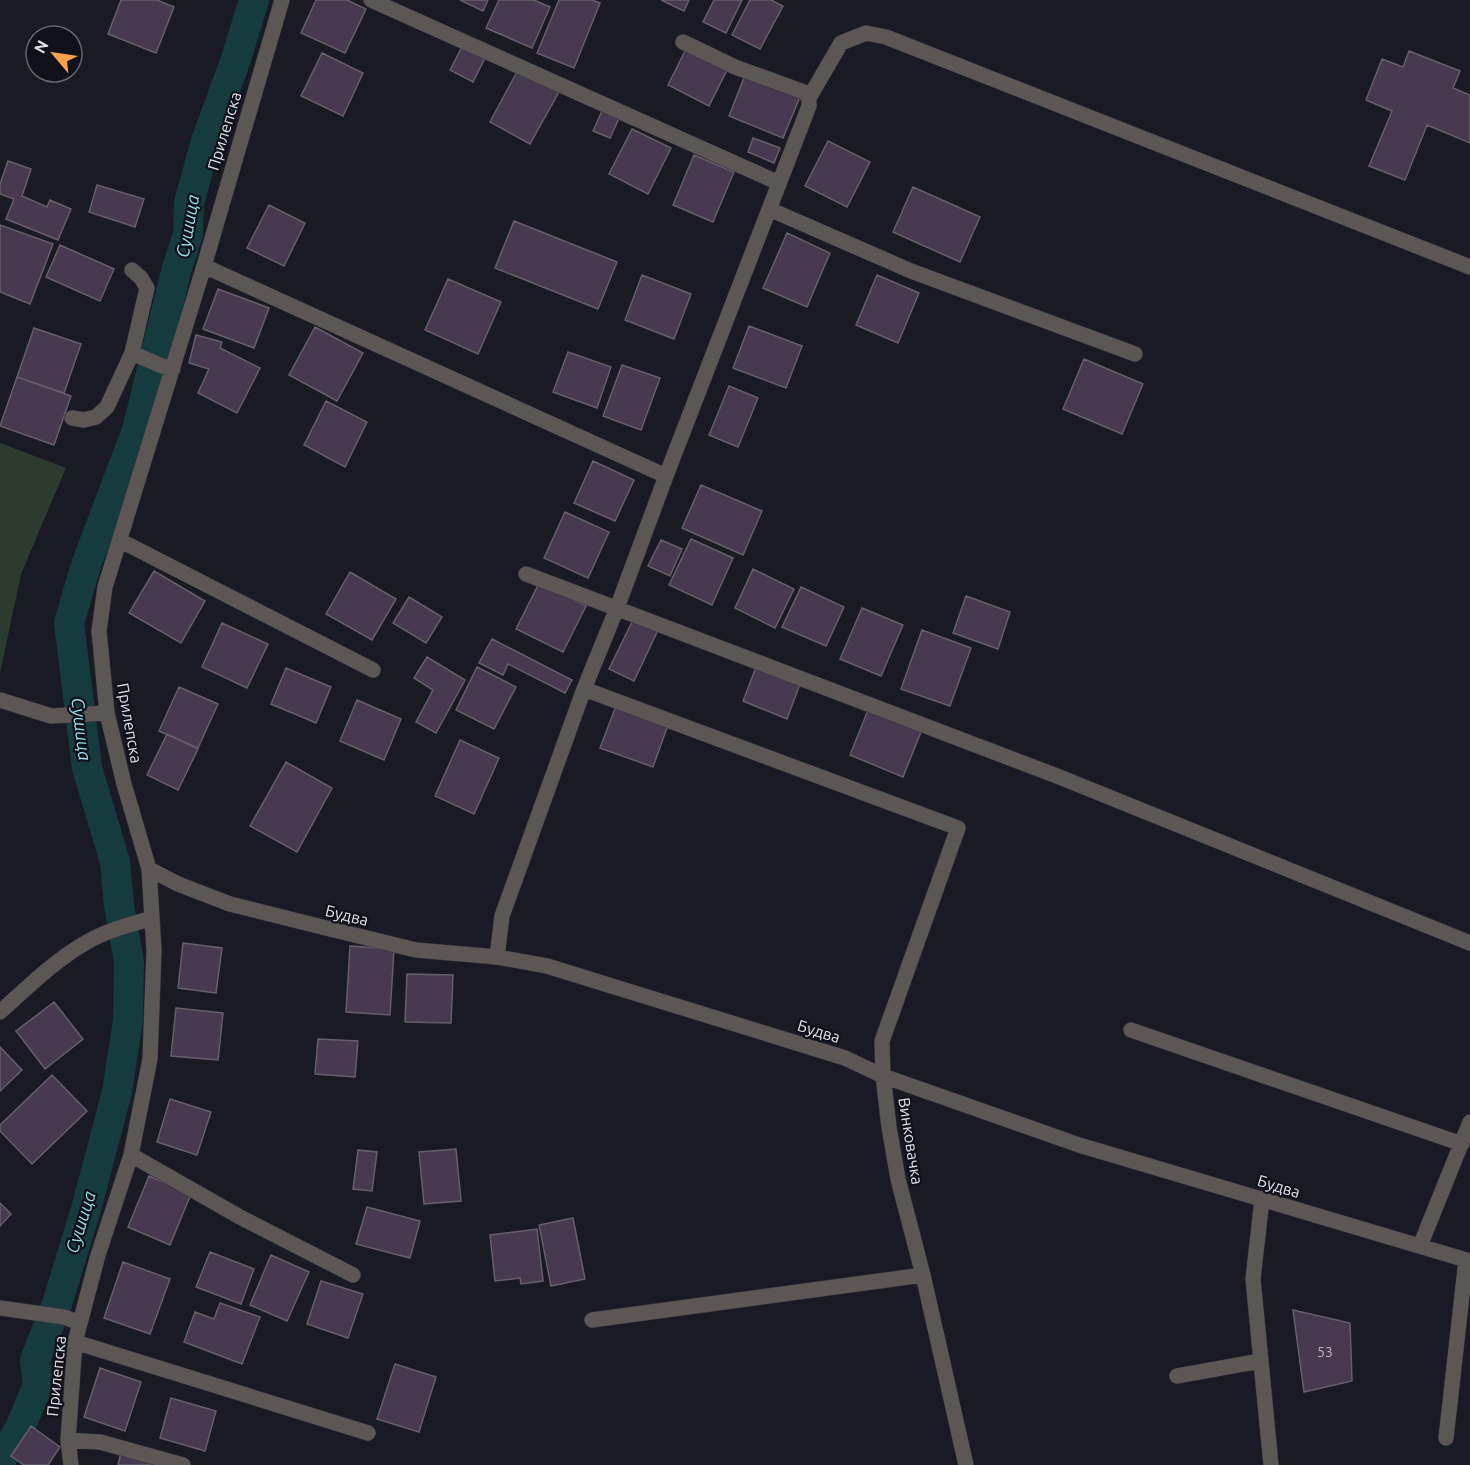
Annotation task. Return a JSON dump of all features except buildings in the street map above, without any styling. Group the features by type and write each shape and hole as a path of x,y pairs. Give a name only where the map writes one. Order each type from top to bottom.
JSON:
{"street":[{"name":"Прилепска","path":"71,1465 68,1440 75,1342 98,1255 131,1155 150,1059 154,951 149,869 124,784 107,713 99,631 105,587 121,541 167,368 204,266 282,0"},
{"path":"371,0 779,183"},
{"path":"497,957 502,916 584,688 617,609 809,106 809,98 841,43 866,33 886,37 1470,267"},
{"path":"683,42 735,67 804,92 809,98"},
{"path":"769,209 911,271 1135,354"},
{"path":"204,266 666,476"},
{"path":"72,418 84,420 96,417 107,407 136,355 147,288 132,270"},
{"path":"136,355 167,368"},
{"path":"121,541 373,670"},
{"path":"526,574 1057,776 1470,943"},
{"name":"Винковачка","path":"584,688 958,828 882,1041 883,1076 898,1179 923,1275 966,1465"},
{"path":"0,700 51,716 107,713"},
{"name":"Будва","path":"149,869 178,884 230,904 416,950 497,957 547,966 834,1055 883,1076 1079,1145 1468,1260"},
{"path":"0,1012 86,942 152,918"},
{"path":"1131,1030 1462,1144"},
{"path":"1420,1246 1470,1122"},
{"path":"131,1155 240,1217 353,1275"},
{"path":"1262,1199 1253,1279 1271,1465"},
{"path":"1446,1438 1468,1260"},
{"path":"592,1320 923,1275"},
{"path":"0,1308 64,1317 80,1323"},
{"path":"75,1342 368,1433"},
{"path":"1177,1376 1260,1361"},
{"path":"68,1440 100,1443 183,1465"}],"green space":[{"path":"0,443 66,468 21,574 0,673"}],"waterway":[{"name":"Сушица","path":"0,1461 20,1428 38,1385 35,1360 57,1304 86,1209 117,1092 128,1020 129,962 119,905 115,862 87,768 69,623 86,565 137,430 177,268 188,234 189,203 206,141 236,59 254,0"}]}
